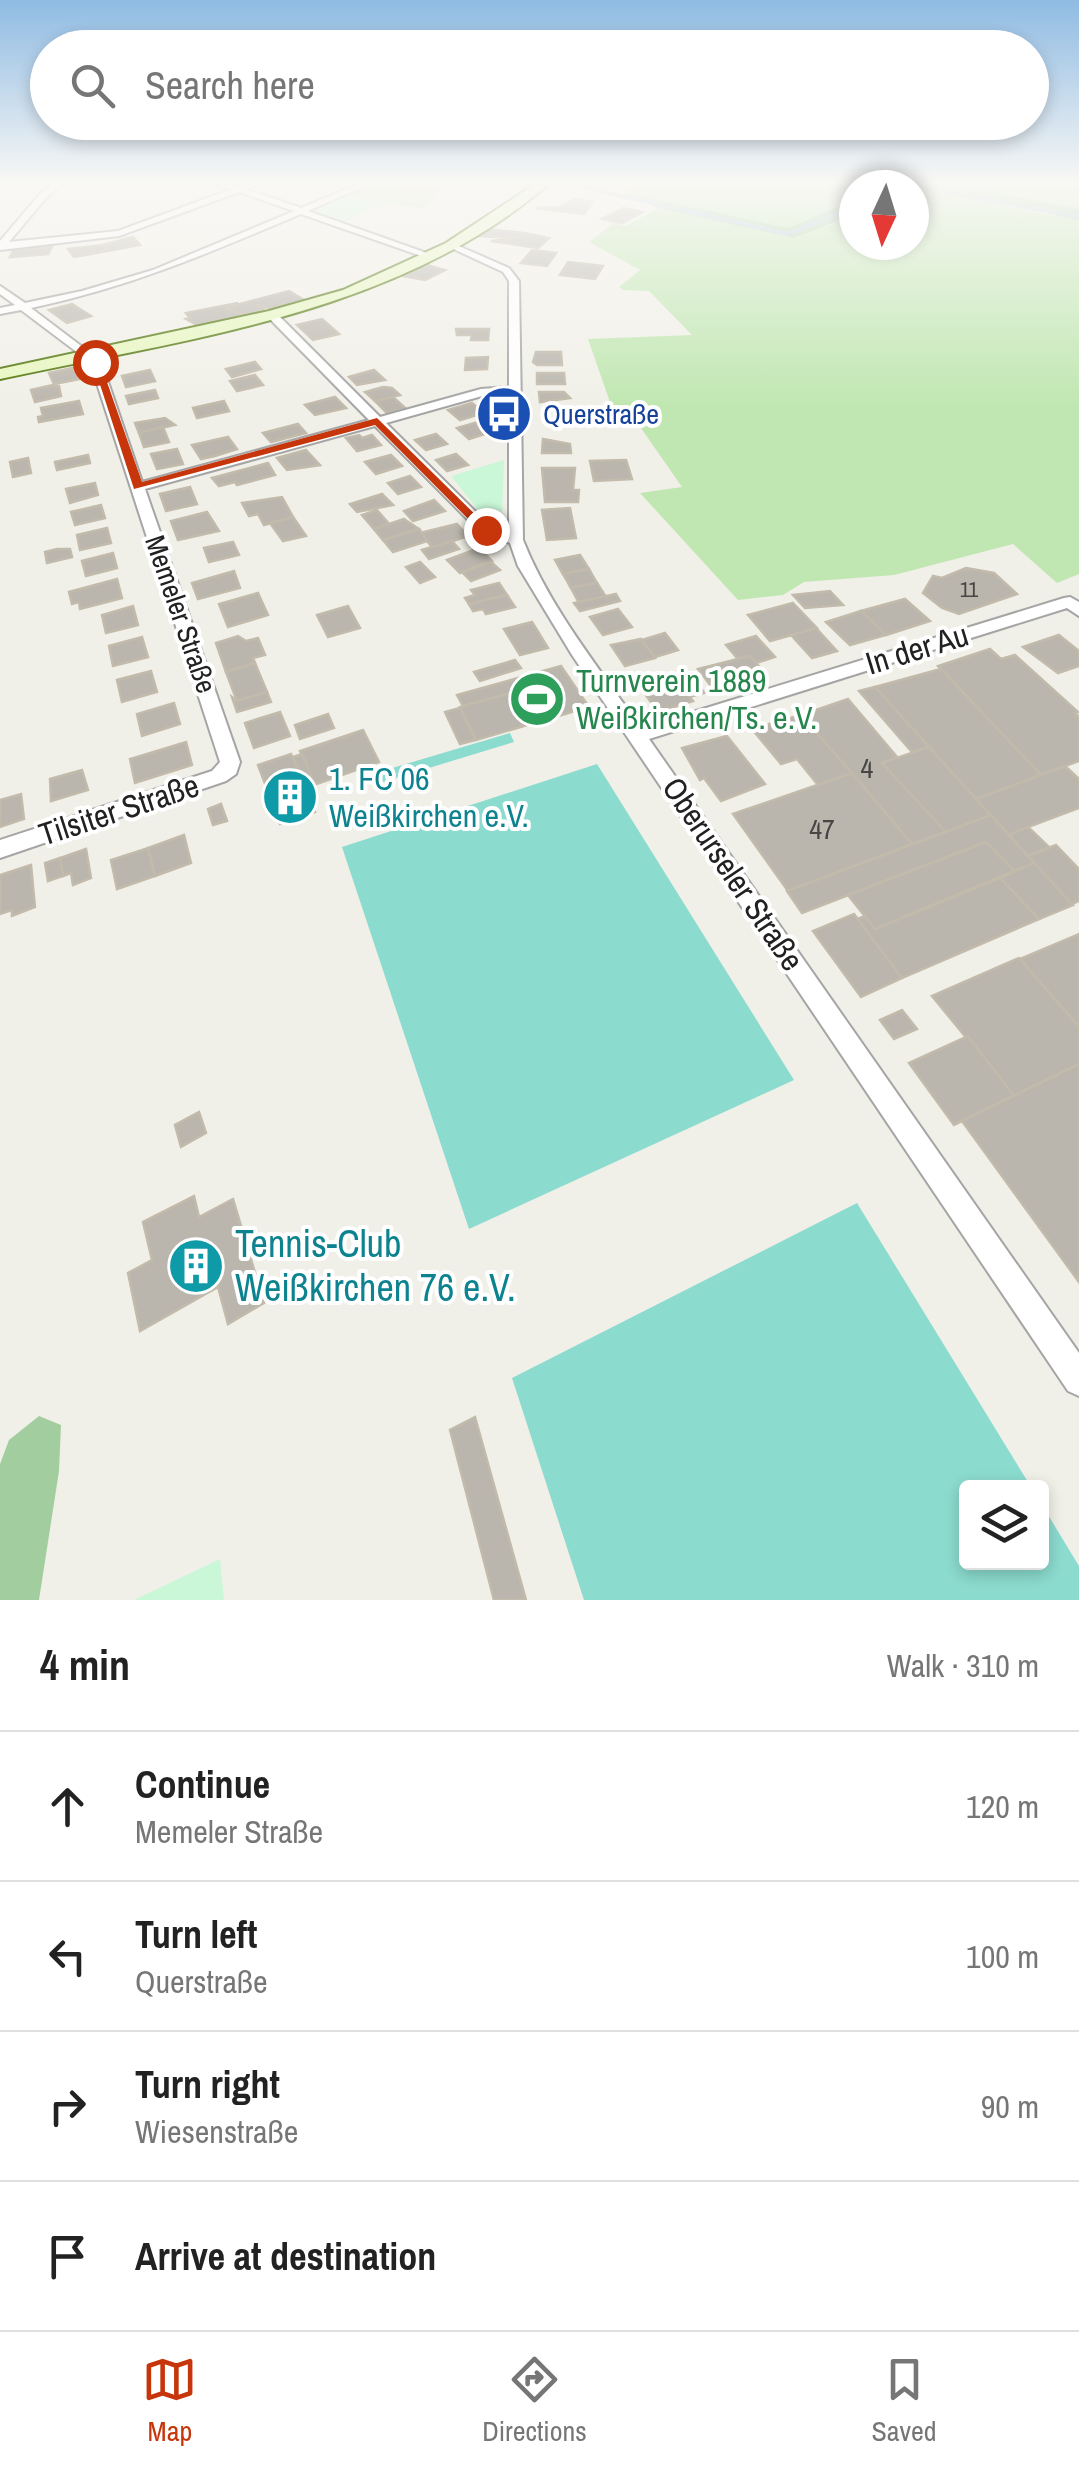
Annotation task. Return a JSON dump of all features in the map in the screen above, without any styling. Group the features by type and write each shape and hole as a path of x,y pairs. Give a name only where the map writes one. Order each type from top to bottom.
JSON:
{"main road":[{"path":"0,374 272,316 348,293 429,257"}],"street":[{"path":"0,310 137,278 190,257"},
{"name":"Oberurseler Straße","path":"473,257 512,275 516,540 535,583 1079,1380"},
{"path":"0,289 89,355"},
{"path":"272,316 486,530 516,540"},
{"name":"Memeler Straße","path":"89,355 95,362 138,486 230,762"},
{"path":"138,486 482,393 514,390"},
{"name":"In der Au","path":"637,736 1070,602 1079,611"},
{"name":"Tilsiter Straße","path":"0,850 220,776 229,770 230,762"}],"green space":[{"path":"616,257 929,260 929,257 1079,257 1079,574 1057,583 1013,544 894,575 804,582 783,595 738,600 640,493 682,487 625,405 611,405 588,339 692,335 649,291 619,287 640,270"},
{"path":"504,460 502,516 492,520 478,510 451,476"},
{"path":"39,1416 61,1425 59,1471 39,1600 0,1600 0,1464 9,1440"},
{"path":"220,1559 224,1600 134,1600"}],"shaded area":[{"path":"510,733 514,742 383,782 379,772"},
{"path":"597,764 794,1080 469,1229 342,847"},
{"path":"857,1203 1027,1480 959,1480 959,1570 1049,1570 1049,1517 1079,1566 1079,1600 584,1600 512,1378"}],"building":[{"path":"526,257 553,257 547,266 521,263"},
{"path":"568,262 603,266 595,279 560,275"},
{"path":"427,265 445,270 425,280 403,276"},
{"path":"289,291 304,300 269,308 256,305 263,309 244,315 225,308"},
{"path":"238,303 225,308 243,315 197,325 186,319 190,318 186,313"},
{"path":"72,304 91,316 67,323 49,310"},
{"path":"322,319 339,334 313,340 297,325"},
{"path":"456,329 489,329 488,340 471,340 472,335 457,335"},
{"path":"536,352 561,352 562,365 537,365 533,362"},
{"path":"488,357 487,369 465,370 466,358"},
{"path":"255,362 261,369 232,377 226,369"},
{"path":"73,368 79,379 54,384 49,373"},
{"path":"150,370 155,381 126,387 122,376"},
{"path":"374,370 385,380 357,385 349,377"},
{"path":"537,373 564,373 565,384 537,384"},
{"path":"255,375 263,385 237,391 230,381"},
{"path":"59,386 61,396 35,402 31,390"},
{"path":"383,387 400,395 375,401 365,392"},
{"path":"155,390 158,398 129,404 126,396"},
{"path":"539,392 564,392 570,398 540,402"},
{"path":"335,397 346,408 315,415 305,405"},
{"path":"393,397 405,408 387,413 375,401"},
{"path":"79,401 83,414 39,422 38,417 43,416 41,408"},
{"path":"224,401 229,411 197,418 193,408"},
{"path":"472,403 484,413 460,420 448,410"},
{"path":"165,418 175,425 139,433 135,423"},
{"path":"482,421 494,431 469,439 457,428"},
{"path":"298,424 306,433 271,442 263,433"},
{"path":"163,427 169,442 144,447 139,433"},
{"path":"436,434 447,444 426,450 415,440"},
{"path":"372,435 381,445 357,451 346,438"},
{"path":"228,437 237,449 215,456 201,459 192,445"},
{"path":"543,439 570,444 571,453 542,453"},
{"path":"177,449 183,464 157,469 151,454"},
{"path":"306,450 320,465 287,470 277,458"},
{"path":"456,454 468,465 447,471 436,460"},
{"path":"88,455 90,463 57,470 55,462"},
{"path":"391,455 402,466 376,474 365,462"},
{"path":"28,458 31,473 13,477 10,462"},
{"path":"626,460 632,479 594,481 590,461"},
{"path":"268,463 275,475 219,486 212,478"},
{"path":"542,468 575,468 573,490 579,490 578,502 545,502"},
{"path":"410,476 421,487 398,494 388,483"},
{"path":"95,483 98,495 70,503 66,489"},
{"path":"190,487 197,504 166,511 160,494"},
{"path":"382,494 393,505 357,512 350,504"},
{"path":"282,497 293,517 264,525 258,514 249,516 242,503"},
{"path":"434,500 445,511 413,521 404,511"},
{"path":"101,505 105,518 75,525 71,512"},
{"path":"570,508 576,538 547,540 542,510"},
{"path":"377,510 389,524 374,529 362,515"},
{"path":"207,512 219,531 178,540 171,521"},
{"path":"293,517 306,536 283,541 270,523"},
{"path":"404,519 419,529 383,540 374,529"},
{"path":"457,524 468,536 433,548 420,533"},
{"path":"107,528 111,543 80,550 77,535"},
{"path":"419,529 427,541 393,552 383,540"},
{"path":"452,541 459,549 429,559 422,550"},
{"path":"233,542 239,555 209,562 204,548"},
{"path":"479,548 492,561 460,573 447,560"},
{"path":"70,549 72,557 47,563 45,552"},
{"path":"113,553 117,568 86,576 82,561"},
{"path":"580,555 589,569 563,574 555,560"},
{"path":"420,562 435,577 420,583 406,567"},
{"path":"491,562 500,570 471,581 462,572"},
{"path":"966,568 994,573 1017,594 959,614 942,608 923,593 933,576 942,578"},
{"path":"589,569 597,583 571,588 563,574"},
{"path":"234,571 240,588 198,599 192,583"},
{"path":"117,579 122,598 80,609 79,602 72,604 69,592"},
{"path":"499,583 507,595 469,604 465,598 475,595 471,590"},
{"path":"597,583 606,597 579,603 571,588"},
{"path":"830,591 843,605 805,608 793,595"},
{"path":"258,593 268,615 228,627 219,604"},
{"path":"616,594 620,601 580,611 574,603"},
{"path":"507,595 515,607 486,614 483,609 473,611 469,604"},
{"path":"905,599 930,621 886,635 861,611"},
{"path":"793,603 817,628 770,641 748,615"},
{"path":"133,606 138,625 106,633 102,615"},
{"path":"348,606 360,628 328,637 317,615"},
{"path":"618,609 632,627 603,635 590,617"},
{"path":"861,611 886,635 850,645 826,622"},
{"path":"532,622 548,648 520,655 504,629"},
{"path":"816,628 837,651 812,658 791,635"},
{"path":"665,633 678,650 655,657 642,640"},
{"path":"1059,635 1079,651 1079,666 1058,673 1023,647"},
{"path":"238,636 246,641 258,638 265,655 253,658 255,663 226,672 216,643"},
{"path":"756,636 775,657 756,663 750,656 738,659 726,645"},
{"path":"142,637 148,657 113,666 109,646"},
{"path":"641,639 655,658 625,666 611,645"},
{"path":"990,649 1001,659 1015,655 1078,712 1075,713 1079,717 1079,761 1041,775 938,666"},
{"path":"750,656 765,673 717,694 698,669"},
{"path":"515,660 521,668 480,681 474,672"},
{"path":"255,663 267,692 237,701 226,672"},
{"name":"Turnverein 1889 Weißkirchen/Ts. e.V.","path":"561,666 589,707 476,740 460,707 532,687 525,676"},
{"path":"941,669 1041,775 976,799 875,687"},
{"path":"151,671 157,692 122,702 117,680"},
{"path":"690,674 704,693 689,697 676,678"},
{"path":"525,676 532,687 463,706 457,695"},
{"path":"674,677 693,701 658,712 640,687"},
{"path":"875,687 929,747 912,752 859,691"},
{"path":"267,692 271,702 237,712 232,697 237,701"},
{"path":"848,699 897,757 882,763 946,832 912,844 801,715"},
{"path":"174,703 180,724 142,736 137,714"},
{"path":"460,708 476,740 460,744 445,712"},
{"path":"280,712 290,736 254,748 245,723"},
{"path":"328,714 334,728 300,739 295,725"},
{"path":"801,715 852,773 818,785 797,759 781,764 752,729"},
{"path":"363,730 379,762 314,785 300,751"},
{"path":"727,736 765,784 721,801 704,778 700,780 682,748"},
{"path":"186,742 192,765 135,783 130,759"},
{"path":"929,747 991,815 946,832 882,763"},
{"name":"1. FC 06 Weißkirchen e.V.","path":"291,754 315,812 280,824 258,765"},
{"path":"302,754 313,780 303,783 293,757"},
{"path":"1065,766 1079,779 1079,808 1009,835 976,799"},
{"path":"82,770 88,790 51,801 50,779"},
{"path":"852,773 912,844 788,891 733,814"},
{"path":"21,794 24,819 0,827 0,800"},
{"path":"221,804 227,821 213,825 208,809"},
{"path":"991,815 1034,863 1014,871 986,842 802,913 787,891"},
{"path":"1028,827 1049,847 1028,856 1009,835"},
{"path":"184,835 191,863 155,876 148,848"},
{"path":"986,842 1014,871 875,929 848,895"},
{"path":"1056,845 1079,869 1079,901 1072,904 1028,856"},
{"path":"148,848 155,876 117,889 111,860"},
{"path":"86,849 91,878 73,885 71,873 63,876 60,858"},
{"path":"60,858 63,876 48,881 45,863"},
{"path":"1034,863 1073,905 1039,919 1000,878"},
{"path":"31,865 35,907 12,916 12,910 0,914 0,875"},
{"path":"1000,878 1039,919 902,978 857,919 865,916 875,929"},
{"path":"854,914 902,978 861,997 813,931"},
{"path":"1079,934 1079,1027 1020,959"},
{"path":"1019,958 1079,1027 1079,1064 1014,1096 932,996"},
{"path":"902,1010 917,1029 894,1039 880,1020"},
{"path":"968,1036 1014,1096 954,1125 909,1063"},
{"path":"1079,1064 1079,1282 962,1121"},
{"path":"199,1112 206,1133 181,1147 175,1125"},
{"name":"Tennis-Club Weißkirchen 76 e.V.","path":"194,1196 199,1217 233,1199 264,1303 228,1324 218,1287 140,1331 128,1273 152,1260 143,1222"},
{"path":"475,1417 526,1600 494,1600 450,1430"}],"place":[{"name":"Querstraße","path":"504,414"},
{"name":"Turnverein 1889 Weißkirchen/Ts. e.V.","path":"537,699"},
{"name":"1. FC 06 Weißkirchen e.V.","path":"290,797"},
{"name":"Tennis-Club Weißkirchen 76 e.V.","path":"196,1266"}],"route":[{"path":"95,362 138,486 377,421 486,530"}]}
